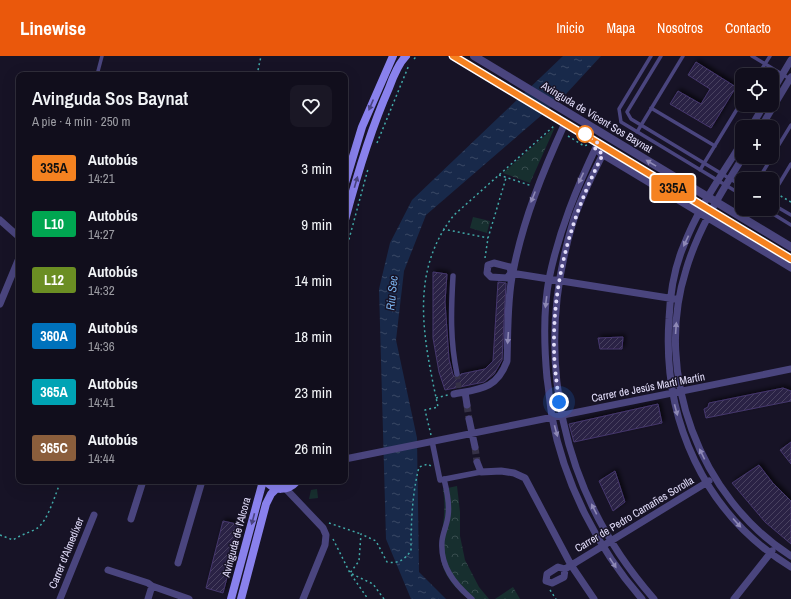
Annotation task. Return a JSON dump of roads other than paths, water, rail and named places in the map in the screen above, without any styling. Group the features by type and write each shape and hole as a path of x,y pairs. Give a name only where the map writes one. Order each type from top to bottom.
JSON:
{"main road":[{"path":"348,173 362,127 393,56"},
{"path":"348,210 366,148 381,106 395,73 406,56"},
{"name":"Avinguda de l'Alcora","path":"231,599 262,484"},
{"path":"270,484 276,489 286,489 293,484"},
{"name":"Avinguda de l'Alcora","path":"241,599 266,504 271,494 276,489"}],"street":[{"name":"Avinguda de Vicent Sos Baynat","path":"453,56 563,122 596,146 709,214 791,268"},
{"name":"Avinguda de Vicent Sos Baynat","path":"474,56 791,247"},
{"path":"779,80 791,60"},
{"path":"765,120 791,79"},
{"path":"467,405 459,392 490,386 502,374 506,360 512,273 529,209 563,122"},
{"path":"596,146 564,219 549,279 545,313 544,349 552,417 564,463 574,490 602,546 625,580 642,599"},
{"path":"605,151 587,186 573,222 558,281 554,314 554,349 560,416 582,486 610,541 632,574 654,599"},
{"path":"735,153 701,209 684,245 676,270 670,298 668,357 672,393 683,433 706,483 738,523 770,554 791,567"},
{"path":"739,164 709,214 685,271 679,299 676,331 676,356 681,392 692,431 714,478 741,513 776,546 791,556"},
{"name":"Avinguda de Vicent Sos Baynat","path":"709,214 791,259"},
{"path":"0,220 16,234"},
{"path":"494,262 506,264 510,267 512,273 507,278 491,277 487,273 488,265 494,262"},
{"path":"0,304 16,265"},
{"path":"512,273 679,299"},
{"path":"453,276 450,318 453,356 457,374"},
{"name":"Carrer de Jesús Martí Martín","path":"348,458 791,369"},
{"path":"469,419 475,447"},
{"path":"432,441 448,497 449,516 442,540 446,568 452,579 472,599"},
{"path":"477,462 481,472"},
{"path":"442,480 481,472 501,471 514,473 525,478 568,567 594,599"},
{"name":"Carrer de Pedro Camañes Sorolla","path":"568,567 714,478"},
{"path":"130,519 142,484"},
{"path":"178,563 201,484"},
{"path":"286,489 323,528 326,535 326,545 303,599"},
{"name":"Carrer d'Almedíxer","path":"60,599 94,515"},
{"path":"734,599 776,546"},
{"path":"108,570 148,583 152,586 189,599"},
{"path":"148,599 152,586"}],"lane":[{"path":"98,72 102,56"},
{"path":"651,56 620,109 621,122 735,191"},
{"path":"661,56 627,112 631,119 735,182"},
{"path":"637,132 683,56"},
{"path":"752,56 791,79"},
{"path":"762,68 770,56"},
{"path":"651,108 715,146"},
{"path":"700,170 735,112"},
{"path":"779,145 791,125"},
{"path":"779,184 791,164"},
{"path":"779,208 791,215"},
{"path":"776,216 791,225"}],"water":[{"name":"Riu Sec","path":"563,56 601,56 566,94 426,215 404,271 396,340 417,438 419,572 446,599 411,599 386,539 379,289 390,243 412,200"}],"tunnel":[{"path":"457,374 459,389"},
{"path":"467,405 469,419"},
{"path":"475,447 477,462"}]}
